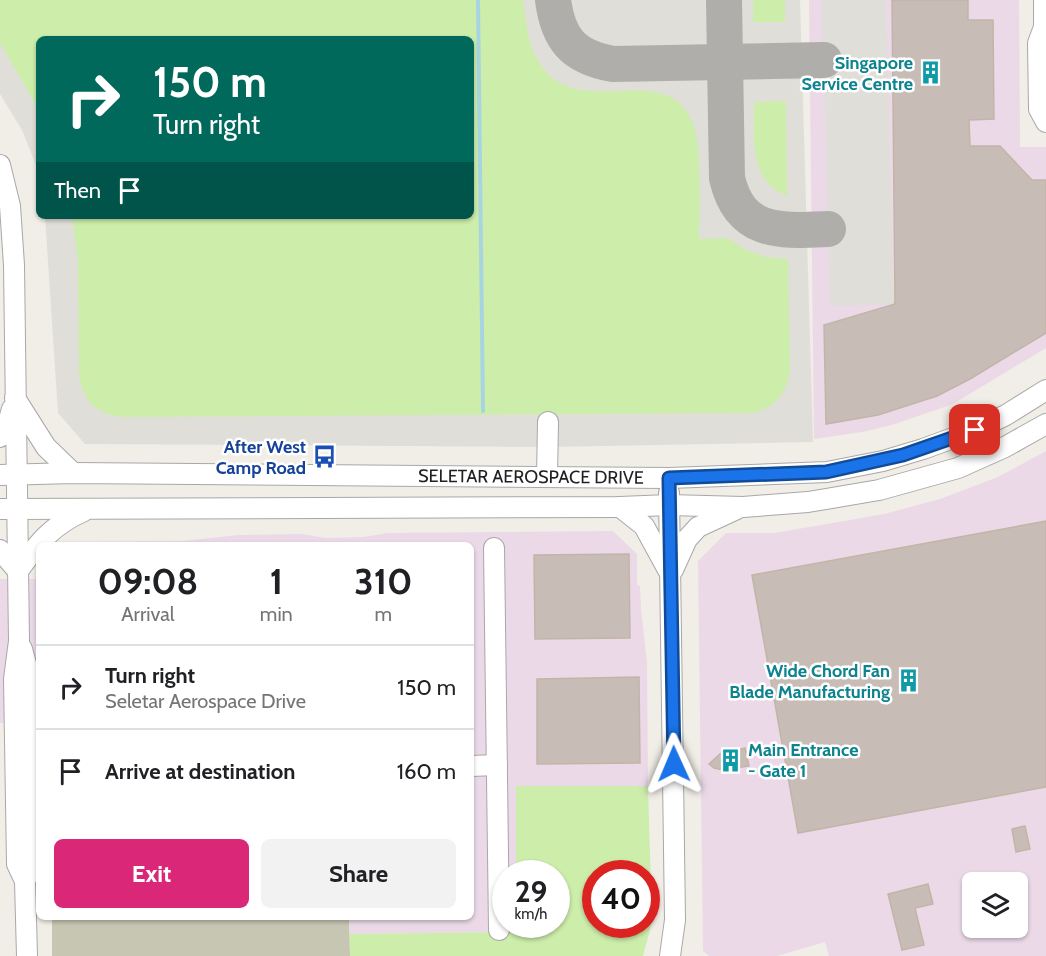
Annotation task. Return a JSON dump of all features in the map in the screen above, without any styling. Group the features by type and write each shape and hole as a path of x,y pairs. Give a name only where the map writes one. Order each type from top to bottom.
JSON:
{"street":[{"path":"1044,0 1045,28 1038,43 1038,54 1039,109 1046,122"},
{"path":"0,165 10,206 7,265 15,398 8,475 9,510 18,571 19,641 29,675 17,864 25,881 27,956"},
{"name":"SELETAR AEROSPACE DRIVE","path":"8,475 73,473 669,478 826,472 883,461 975,430 1006,415 1046,390"},
{"path":"0,437 7,427 15,398"},
{"path":"15,398 46,447 73,473"},
{"path":"547,477 548,422"},
{"name":"SELETAR AEROSPACE DRIVE","path":"9,510 669,505 743,507 808,502 879,490 958,468 1005,447 1046,424"},
{"path":"669,478 675,920 670,956"},
{"path":"620,507 644,526 670,575"},
{"path":"670,575 687,539 698,527 743,507"},
{"path":"39,542 55,527 87,509"},
{"path":"18,571 36,546"},
{"path":"494,548 498,860"},
{"path":"0,550 18,571"},
{"path":"474,766 497,765"}],"shaded area":[{"path":"0,0 800,0 813,442 547,447 85,444 58,413 45,219 474,219 474,36 36,36 36,165 22,130 0,94"},
{"path":"809,0 1019,0 1020,147 1046,147 1046,348 953,404 892,425 814,439"},
{"path":"822,0 886,0 894,304 830,306"},
{"path":"1046,451 1046,956 829,956 825,942 777,956 709,956 703,951 698,561 726,533 775,533 884,514 940,499 998,477"},
{"path":"613,531 637,554 637,585 640,586 647,663 648,786 516,786 516,860 492,860 492,932 350,934 349,920 474,920 474,542 76,542 182,541 238,535 302,534 326,538 363,537 388,533"},
{"path":"0,579 36,579 36,723 0,723"},
{"path":"52,920 349,920 350,956 52,956"}],"green space":[{"path":"0,0 523,0 533,50 552,77 571,88 594,91 639,90 660,93 678,102 692,121 698,145 700,178 699,239 727,238 744,249 765,257 788,259 790,372 786,387 778,399 768,407 753,413 121,417 105,413 92,405 84,393 79,376 78,261 72,219 474,219 474,36 36,36 36,105 0,43"},
{"path":"753,0 785,0 785,22 753,22"},
{"path":"786,101 787,196 774,189 765,180 759,169 754,143 754,102"},
{"path":"516,786 648,786 650,860 582,860 582,938 648,938 643,956 350,956 350,934 492,932 492,938 570,938 570,860 516,860"}],"building":[{"path":"892,0 968,0 968,20 993,20 994,119 969,120 970,146 1000,146 1032,180 1046,180 1046,333 937,396 878,415 826,424 824,325 895,304"},
{"name":"Wide Chord Fan Blade Manufacturing","path":"1046,521 1046,787 798,833 752,575"},
{"path":"629,554 630,638 535,639 534,555"},
{"path":"639,677 640,763 537,764 537,679"},
{"name":"Main Entrance - Gate 1","path":"745,748 749,766 723,770 709,764 720,754"},
{"path":"1025,826 1030,849 1016,852 1012,829"},
{"path":"928,884 933,904 915,908 924,945 902,950 888,894"}],"waterway":[{"path":"478,0 483,411"}],"taxiway":[{"path":"553,0 559,25 570,44 587,57 599,61 613,64 824,60"},
{"path":"724,0 727,178 733,197 752,220 765,226 794,230 828,229"}],"place":[{"name":"Singapore Service Centre","path":"931,73"},
{"name":"After West Camp Road","path":"324,457"},
{"name":"Wide Chord Fan Blade Manufacturing","path":"908,681"},
{"name":"Main Entrance - Gate 1","path":"730,760"}],"route":[{"path":"674,764 669,478 826,472 883,461 975,430"}]}
